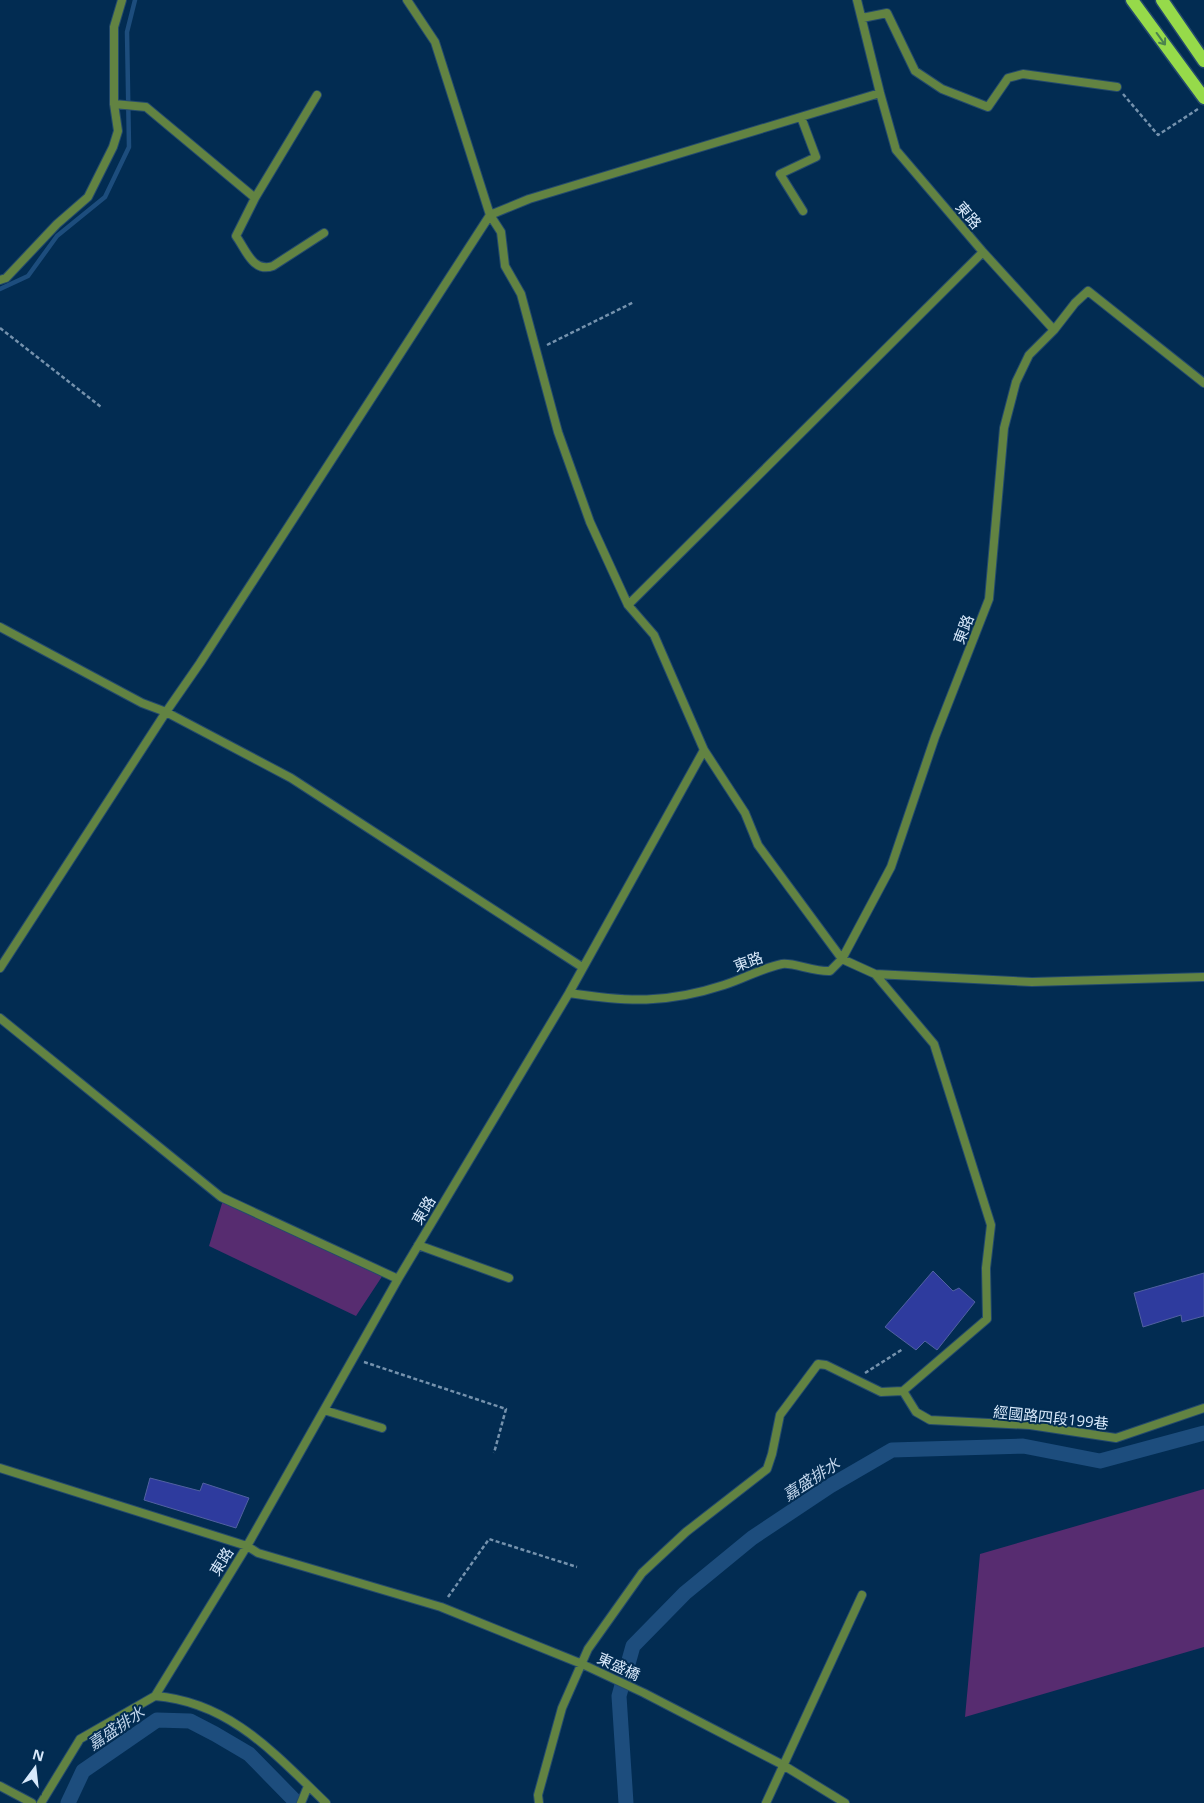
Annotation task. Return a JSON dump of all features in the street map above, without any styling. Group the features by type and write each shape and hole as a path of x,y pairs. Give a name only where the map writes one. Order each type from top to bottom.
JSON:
{"main road":[{"path":"1132,0 1204,98"},
{"path":"1162,0 1204,61"}],"lane":[{"path":"0,280 6,278 57,224 88,196 113,147 118,131 114,27 122,0"},
{"path":"407,0 436,42 490,215 501,232 505,266 521,294 558,432 590,522 628,605 654,635 704,750 745,813 758,846 842,959 875,974 1032,982 1204,977"},
{"name":"東路","path":"41,1803 80,1739 155,1696 247,1546 398,1279 569,993 616,1000 672,999 723,985 784,963 818,972 830,971 842,959 891,867 935,737 989,599 1004,428 1016,382 1029,355 1054,330 983,252 896,150 880,93 858,0"},
{"path":"862,18 887,13 916,71 942,89 988,107 1008,78 1023,74 1117,87"},
{"path":"0,968 490,215 529,199 880,93"},
{"path":"317,95 255,198 236,236 256,266 265,269 273,266 324,233"},
{"path":"118,104 146,107 255,198"},
{"path":"801,117 816,157 780,174 803,211"},
{"path":"628,605 983,252"},
{"path":"1054,330 1075,303 1088,291 1204,383"},
{"path":"0,627 142,703 166,712 290,778 582,967"},
{"path":"569,993 704,750"},
{"path":"539,1803 538,1795 562,1708 588,1649 642,1573 686,1532 767,1469 780,1415 818,1364 826,1365 858,1379 881,1392 903,1391 987,1319 986,1268 991,1225 934,1044 875,974"},
{"path":"0,1018 221,1197 398,1279"},
{"path":"418,1245 509,1278"},
{"name":"經國路四段199巷","path":"903,1391 916,1412 930,1420 1030,1425 1116,1438 1204,1408"},
{"path":"324,1410 382,1428"},
{"name":"東盛橋","path":"0,1468 247,1546 258,1552 441,1607 582,1664 644,1693 783,1765 845,1803"},
{"path":"766,1803 862,1595"},
{"path":"155,1696 180,1698 214,1710 247,1730 326,1803"},
{"path":"0,1786 32,1803"},
{"path":"301,1803 308,1786"}],"path":[{"path":"1117,87 1158,135 1204,105"},
{"path":"536,350 634,302"},
{"path":"0,328 101,407"},
{"path":"858,1379 902,1349"},
{"path":"353,1359 506,1409 494,1453"},
{"path":"441,1607 489,1539 577,1568"}],"shaded area":[{"path":"223,1200 383,1275 356,1316 209,1246"},
{"path":"1204,1489 1204,1647 965,1717 980,1554"}],"building":[{"path":"933,1271 953,1291 959,1288 975,1302 937,1350 925,1341 916,1350 885,1327"},
{"path":"1204,1273 1204,1316 1182,1322 1181,1315 1143,1327 1134,1293"},
{"path":"150,1478 200,1491 203,1483 249,1498 236,1528 144,1500"}],"waterway":[{"path":"0,289 28,276 57,236 105,197 129,147 127,32 135,0"},
{"name":"嘉盛排水","path":"626,1803 619,1696 633,1646 685,1593 752,1538 830,1486 892,1450 1023,1446 1100,1461 1204,1433"},
{"name":"嘉盛排水","path":"68,1803 83,1771 157,1720 190,1721 249,1754 297,1803"}]}
